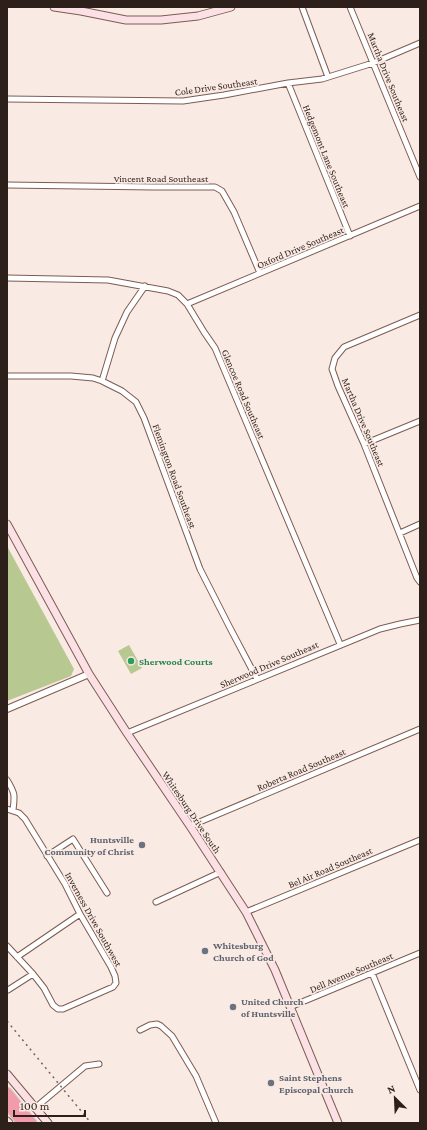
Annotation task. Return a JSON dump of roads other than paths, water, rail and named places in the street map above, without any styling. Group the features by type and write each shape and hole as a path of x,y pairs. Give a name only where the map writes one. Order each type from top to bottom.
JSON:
{"highway":[{"path":"7,1092 32,1123"},
{"path":"7,1104 22,1123"}],"main road":[{"path":"54,7 126,20 161,20 198,16 231,7"},
{"name":"Whitesburg Drive South","path":"7,524 89,674 246,912 275,970 338,1123"},
{"path":"7,1074 48,1123"}],"street":[{"path":"302,7 328,77"},
{"name":"Martha Drive Southeast","path":"350,7 420,177"},
{"name":"Cole Drive Southeast","path":"7,99 183,101 288,83 322,79 373,62 420,43"},
{"name":"Hedgemont Lane Southeast","path":"288,83 350,236"},
{"name":"Vincent Road Southeast","path":"7,185 215,187 222,191 234,212 260,273"},
{"name":"Oxford Drive Southeast","path":"187,304 420,206"},
{"name":"Glencoe Road Southeast","path":"7,278 108,280 168,291 178,295 187,304 215,348 340,644"},
{"path":"102,381 115,338 128,312 145,286"},
{"name":"Martha Drive Southeast","path":"420,315 344,347 335,358 332,369 364,444 417,578 420,582"},
{"name":"Flemington Road Southeast","path":"7,376 72,376 93,378 122,391 136,402 144,418 200,569 257,679"},
{"path":"364,444 420,421"},
{"path":"400,533 420,524"},
{"name":"Sherwood Drive Southeast","path":"127,733 380,628 420,620"},
{"path":"7,708 89,674"},
{"name":"Roberta Road Southeast","path":"190,826 420,729"},
{"path":"7,780 15,796 10,810"},
{"name":"Inverness Drive Southwest","path":"7,946 34,974 44,988 53,1005 58,1009 63,1009 113,987 116,982 116,976 25,819 19,813 10,810"},
{"path":"47,856 73,839 107,893"},
{"name":"Bel Air Road Southeast","path":"246,912 420,840"},
{"path":"156,902 221,872"},
{"path":"17,957 80,914"},
{"name":"Dell Avenue Southeast","path":"290,1008 420,953"},
{"path":"372,973 420,1090"},
{"path":"8,990 34,974"},
{"path":"140,1030 150,1025 157,1024 172,1036 196,1076 216,1123"},
{"path":"35,1108 85,1066 99,1064"}],"railway":[{"path":"7,1021 91,1123"}],"place":[{"name":"Sherwood Courts","path":"131,661"},
{"name":"Huntsville Community of Christ","path":"142,845"},
{"name":"Whitesburg Church of God","path":"205,951"},
{"name":"United Church of Huntsville","path":"233,1007"},
{"name":"Saint Stephens Episcopal Church","path":"271,1083"}]}
